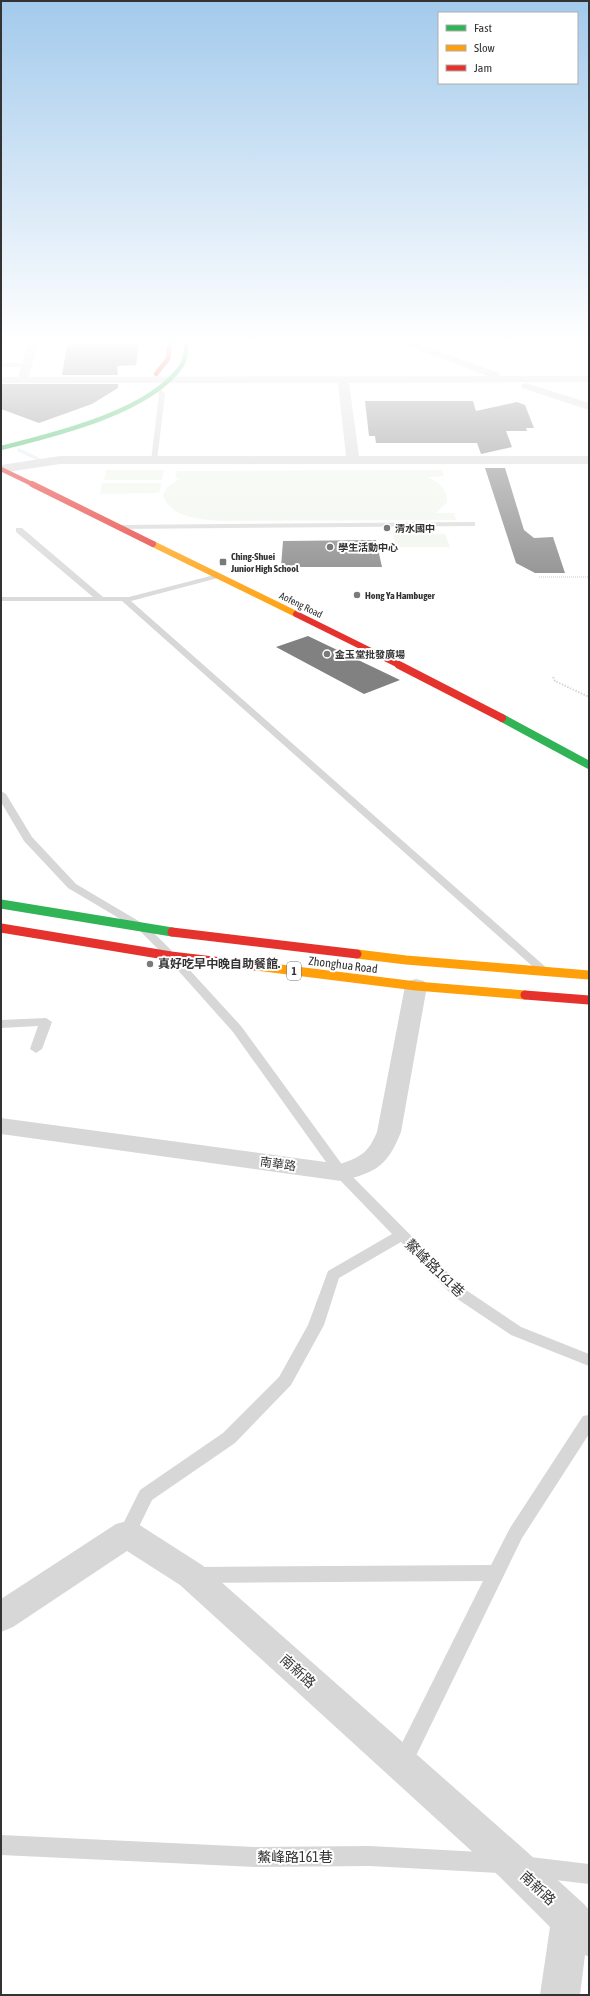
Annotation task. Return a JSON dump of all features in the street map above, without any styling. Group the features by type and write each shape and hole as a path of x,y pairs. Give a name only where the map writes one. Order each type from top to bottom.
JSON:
{"street":[{"path":"1,439 18,434"},
{"path":"1,448 56,434"},
{"path":"349,434 353,460"},
{"path":"1,469 60,460 589,460"},
{"name":"Aofeng Road","path":"1,469 215,576 464,697 589,765"},
{"name":"Zhonghua Road","path":"1,904 143,928 406,960 589,975"},
{"name":"Zhonghua Road","path":"1,928 171,956 416,986 589,1000"},
{"name":"南華路","path":"1,1126 341,1173 371,1162 382,1149 389,1132 416,986"},
{"path":"3,1613 127,1534"},
{"name":"南新路","path":"127,1534 191,1575 513,1864 580,1928"},
{"path":"560,1995 580,1928"}],"lane":[{"path":"154,461 157,434"},
{"path":"118,527 472,524"},
{"path":"19,530 102,600"},
{"path":"1,599 124,599 215,576"},
{"path":"124,599 545,972"},
{"name":"鰲峰路161巷","path":"1,794 28,839 72,886 143,928 171,956 237,1029 341,1173 458,1292 516,1331 589,1360"},
{"path":"1,1024 46,1022 36,1048"},
{"path":"127,1534 146,1495 229,1438 284,1381 316,1325 333,1275 402,1235"},
{"path":"401,1764 516,1533 589,1420"},
{"path":"191,1575 496,1573"},
{"name":"鰲峰路161巷","path":"1,1845 255,1857 370,1856 513,1864 589,1874"}],"path":[{"path":"539,577 589,578"},
{"path":"553,677 555,681 589,697"}],"shaded area":[{"path":"106,470 164,470 162,480 104,480"},
{"path":"442,470 444,476 428,477 442,486 447,497 447,502 436,513 454,513 456,520 222,521 196,518 179,513 172,509 163,495 167,487 181,478 175,478 177,471"},
{"path":"102,483 162,483 159,493 100,494"},
{"path":"445,534 450,547 396,547 393,535"}],"building":[{"path":"369,434 507,434 512,447 481,454 477,443 376,443 375,436 369,436"},
{"path":"485,468 505,468 524,530 534,538 553,537 565,573 535,573 516,563"},
{"name":"學生活動中心","path":"376,540 382,567 281,567 283,541"},
{"path":"308,636 400,680 364,694 276,647"}],"waterway":[{"path":"19,450 38,459"}],"traffic: fast":[{"path":"1,448 54,434"},
{"path":"502,718 589,765"},
{"path":"1,904 172,932"}],"traffic: slow":[{"path":"153,544 296,614"},
{"path":"357,954 406,960 589,975"},
{"path":"256,966 416,986 525,995"}],"traffic: jam":[{"path":"1,469 153,544"},
{"path":"296,614 464,697 502,718"},
{"path":"1,928 171,956 256,966"},
{"path":"172,932 357,954"},
{"path":"525,995 589,1000"}],"place":[{"name":"清水國中","path":"387,528"},
{"name":"學生活動中心","path":"330,547"},
{"name":"Ching-Shuei Junior High School","path":"223,562"},
{"name":"Hong Ya Hambuger","path":"357,595"},
{"name":"金玉堂批發廣場","path":"327,654"},
{"name":"真好吃早中晚自助餐館.","path":"150,964"}]}
